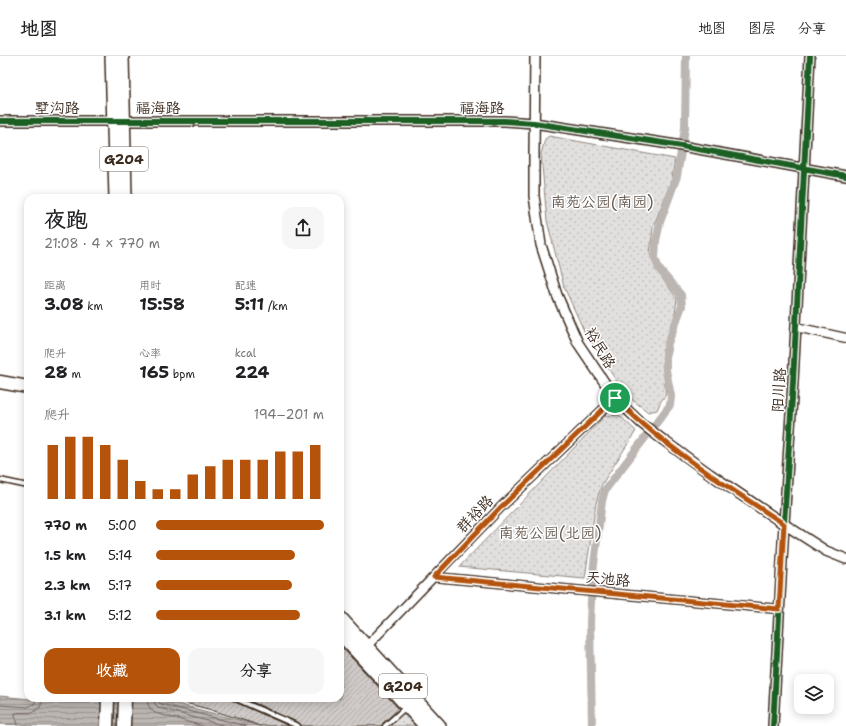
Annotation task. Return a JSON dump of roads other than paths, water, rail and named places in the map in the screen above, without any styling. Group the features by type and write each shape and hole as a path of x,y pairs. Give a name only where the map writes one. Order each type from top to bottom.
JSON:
{"highway":[{"name":"G204","path":"112,56 125,194"},
{"name":"G204","path":"116,194 118,121 122,56"},
{"name":"G204","path":"344,624 363,650 426,726"},
{"name":"G204","path":"344,636 363,650 439,726"}],"main road":[{"path":"0,375 24,378"},
{"path":"0,382 24,385"},
{"path":"107,726 108,702"},
{"path":"124,726 125,702"}],"street":[{"name":"裕民路","path":"535,56 534,196 541,245 557,295 578,343 615,398 641,423 710,474 784,524 826,550 846,559"},
{"name":"阳川路","path":"773,726 810,56"},
{"name":"墅沟路","path":"0,121 118,121"},
{"name":"福海路","path":"118,121 534,122 676,145 846,176"},
{"path":"796,327 846,338"},
{"name":"群裕路","path":"363,650 501,507 615,398"},
{"name":"天池路","path":"434,577 779,609"}],"lane":[{"path":"0,480 24,485"},
{"path":"243,702 298,726"},
{"path":"385,726 408,705"}],"water":[{"path":"0,696 24,698 24,702 170,702 261,726 41,726 0,724"}],"waterway":[{"path":"592,726 590,622 592,580 602,501 605,490 670,405 671,396 666,370 666,356 668,343 682,306 681,295 659,269 655,258 656,241 660,222 677,176 685,128 686,56"}],"park label":[{"name":"南苑公园(南园)","path":"602,202"},
{"name":"南苑公园(北园)","path":"550,533"}]}
